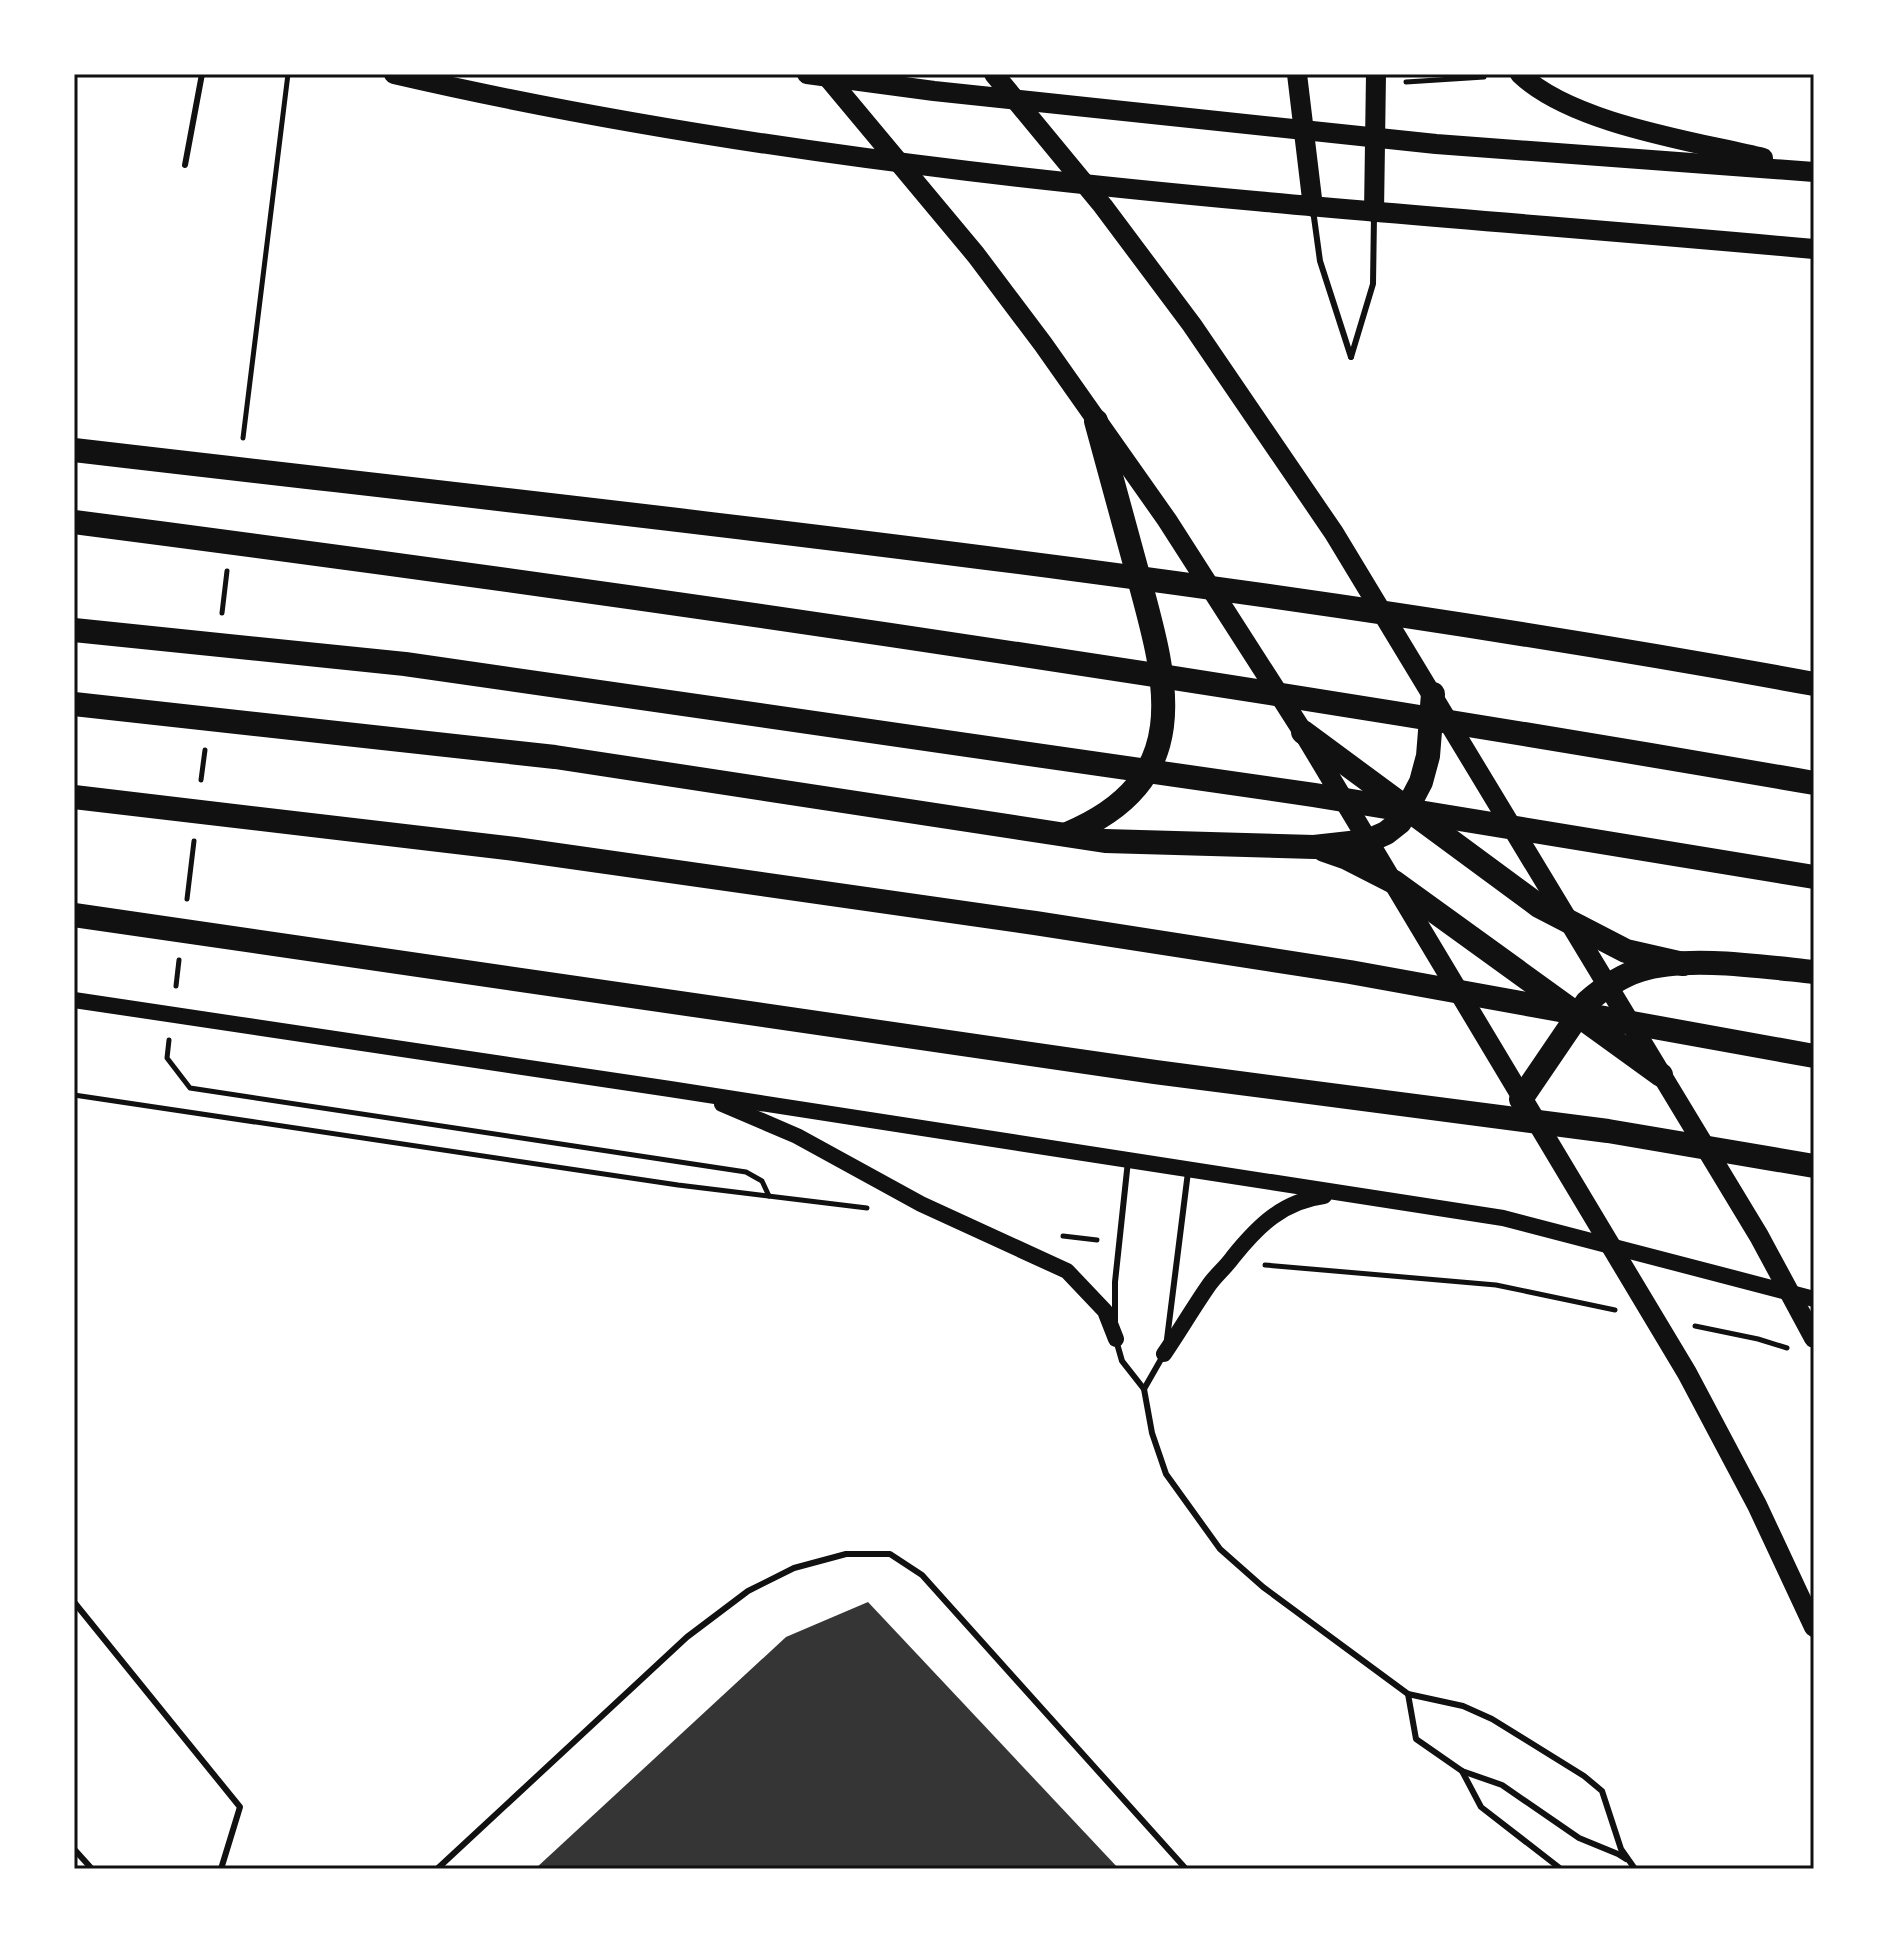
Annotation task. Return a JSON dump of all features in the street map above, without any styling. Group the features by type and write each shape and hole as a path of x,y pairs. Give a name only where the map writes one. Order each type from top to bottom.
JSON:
{"highway":[{"path":"1065,835 1096,822 1130,796 1154,757 1165,713 1164,685 1151,622 1096,421"},
{"path":"74,450 839,539 1444,621 1814,684"},
{"path":"74,522 351,557 849,628 1332,703 1814,783"},
{"path":"74,630 405,664 1298,793 1814,877"},
{"path":"74,704 555,757 1019,829 1143,844 1314,847 1368,841 1393,827 1408,809 1421,782 1428,756 1433,694"},
{"path":"1303,732 1539,906 1626,951 1683,964 1814,972"},
{"path":"74,797 515,849 1019,921 1350,972 1814,1056"},
{"path":"1314,847 1347,858 1394,882 1661,1075"},
{"path":"74,915 1155,1072 1608,1131 1814,1166"},
{"path":"1521,1099 1587,1002 1638,971 1683,964"}],"main road":[{"path":"394,74 704,135 932,165 1313,207 1814,249"},
{"path":"807,74 934,91 1374,137 1814,171"},
{"path":"825,74 976,255 1167,520 1303,732 1687,1373 1757,1505 1814,1627"},
{"path":"994,74 1103,206 1192,325 1334,533 1759,1236 1807,1345"},
{"path":"1297,74 1313,207"},
{"path":"1374,212 1376,74"},
{"path":"1520,74 1555,98 1604,119 1814,171"},
{"path":"74,1000 1503,1218 1814,1299"},
{"path":"670,1089 761,1119 921,1204 1056,1264 1086,1287 1105,1311 1116,1339"},
{"path":"1164,1354 1210,1284 1271,1216 1306,1198 1342,1194"}],"lane":[{"path":"185,165 202,74"},
{"path":"1313,207 1320,261 1351,357 1373,284 1374,212"},
{"path":"1129,1160 1115,1282 1116,1339 1122,1361 1144,1389 1152,1433 1166,1474 1220,1549 1263,1587 1408,1694 1463,1706 1492,1719 1584,1776 1602,1791 1621,1849 1633,1866"},
{"path":"1144,1389 1164,1354 1189,1169"},
{"path":"437,1869 687,1637 748,1591 794,1568 846,1554 890,1554 922,1575 1186,1869"},
{"path":"74,1602 240,1807 221,1869"},
{"path":"1408,1694 1416,1739 1462,1771 1502,1785 1579,1838 1618,1854 1633,1866"},
{"path":"1462,1771 1481,1807 1561,1869"},
{"path":"74,1849 92,1869"}],"path":[{"path":"243,439 288,74"},
{"path":"1406,82 1484,77"},
{"path":"222,614 227,566"},
{"path":"200,788 206,741"},
{"path":"187,899 194,836"},
{"path":"175,995 181,947"},
{"path":"171,1026 167,1058 190,1088 755,1175 769,1196"},
{"path":"74,1095 678,1185 873,1209"},
{"path":"1257,1264 1496,1285 1617,1311"},
{"path":"1680,1323 1758,1339 1807,1345"}],"building":[{"path":"868,1602 1119,1869 535,1869 786,1637"}]}
